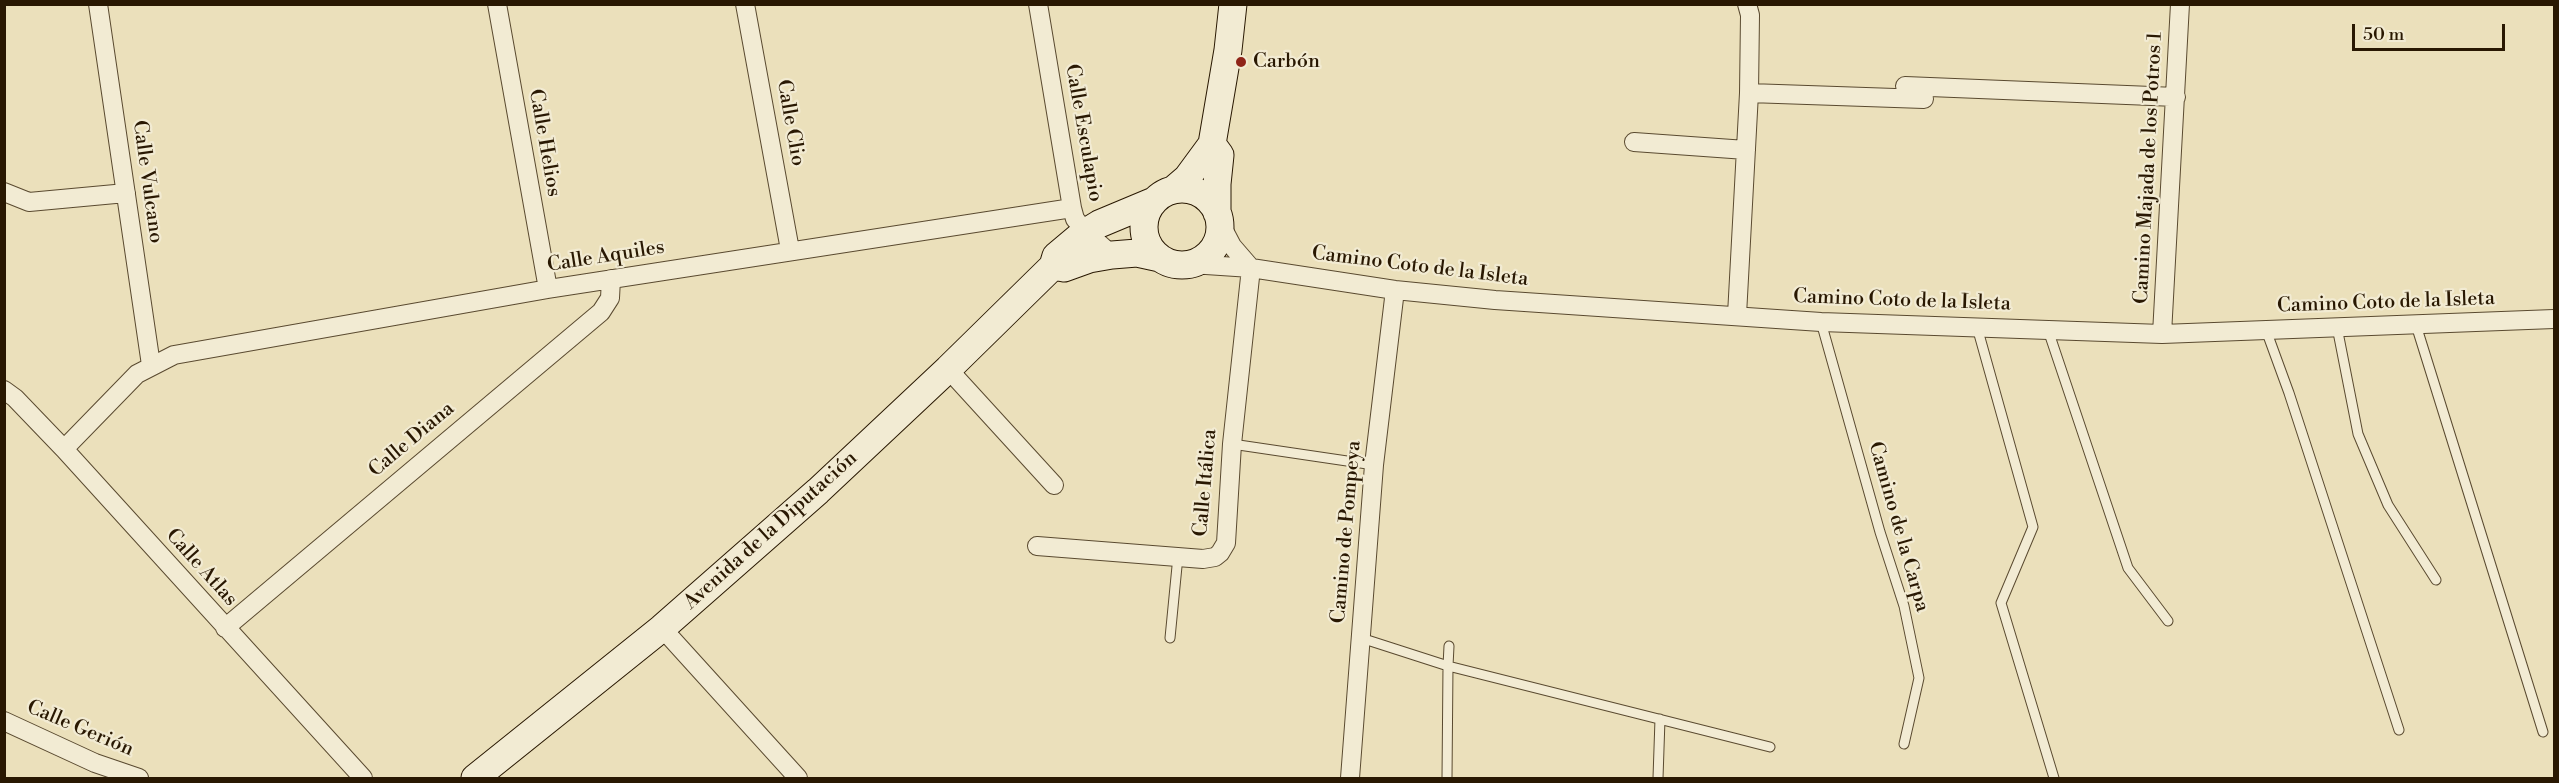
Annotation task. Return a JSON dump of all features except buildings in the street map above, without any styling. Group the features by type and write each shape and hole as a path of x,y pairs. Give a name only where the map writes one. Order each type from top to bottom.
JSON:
{"street":[{"name":"Calle Vulcano","path":"98,4 151,365"},
{"name":"Calle Helios","path":"497,4 548,289"},
{"name":"Calle Clio","path":"745,4 790,250"},
{"name":"Calle Esculapio","path":"1038,4 1075,219 1086,232 1113,255"},
{"name":"Avenida de la Diputación","path":"474,778 662,628 818,491 1053,266 1056,256 1099,224 1164,195 1187,178 1212,144 1228,50 1233,4"},
{"path":"1737,315 1749,93 1750,15 1747,4"},
{"name":"Camino Majada de los Potros 1","path":"2162,333 2180,4"},
{"path":"1905,86 2176,97"},
{"path":"1749,93 2013,102"},
{"path":"1634,142 1746,150"},
{"name":"Avenida de la Diputación","path":"1212,144 1220,155 1217,184 1219,218"},
{"path":"1160,258 1152,250 1144,231 1148,210 1164,195 1184,189 1204,196 1219,218 1232,246 1251,268"},
{"path":"4,192 29,202 126,193"},
{"name":"Calle Aquiles","path":"64,449 137,374 174,355 548,289 1072,208"},
{"path":"1053,266 1064,268 1089,259 1137,253 1160,258 1170,263 1191,264 1201,260 1216,244 1219,218"},
{"name":"Camino Coto de la Isleta","path":"1191,264 1251,268 1395,290 1495,300 1821,322 2162,333 2554,319"},
{"name":"Calle Itálica","path":"1037,546 1209,559 1215,557 1224,548 1232,444 1251,268"},
{"name":"Calle Diana","path":"225,628 601,312 610,298 611,279"},
{"name":"Camino de Pompeya","path":"1350,778 1374,465 1395,290"},
{"path":"948,369 1054,485"},
{"name":"Calle Atlas","path":"4,390 15,398 64,449 363,778"},
{"path":"662,628 798,778"},
{"name":"Calle Gerión","path":"4,721 95,763 139,778"}],"lane":[{"name":"Camino de la Carpa","path":"1821,322 1880,532 1904,606 1919,678 1904,744"},
{"path":"2416,325 2543,732"},
{"path":"1977,327 2033,527 2001,603 2054,778"},
{"path":"2337,327 2358,434 2388,505 2436,580"},
{"path":"2048,330 2128,568 2168,621"},
{"path":"2266,330 2289,393 2399,730"},
{"path":"1232,444 1374,465"},
{"path":"1170,638 1178,556"},
{"path":"1361,638 1448,666 1770,747"},
{"path":"1447,778 1449,646"},
{"path":"1658,778 1660,719"}],"place":[{"name":"Carbón","path":"1241,62"}]}
